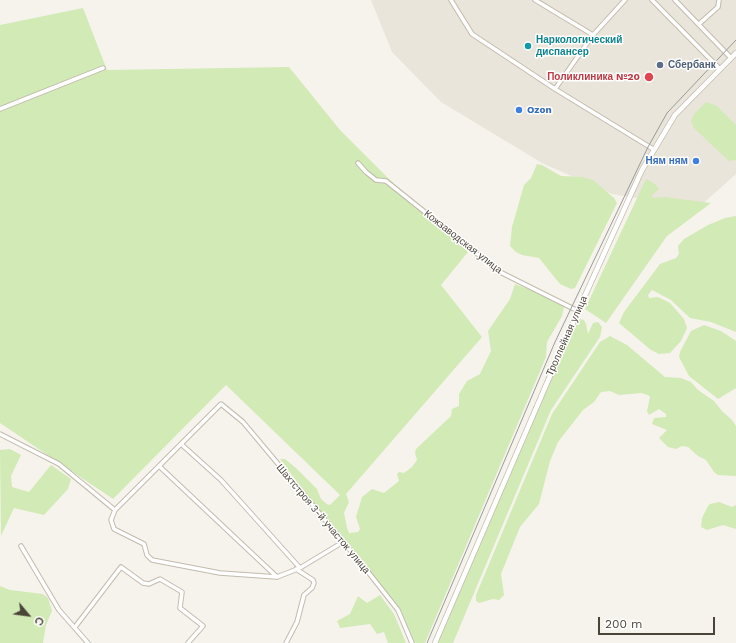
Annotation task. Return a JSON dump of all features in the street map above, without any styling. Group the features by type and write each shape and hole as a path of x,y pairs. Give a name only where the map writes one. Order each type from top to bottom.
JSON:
{"street":[{"path":"450,0 472,34 555,90 653,149"},
{"path":"535,0 592,35"},
{"path":"555,90 592,35 625,0"},
{"path":"652,0 720,69"},
{"path":"675,0 731,58"},
{"path":"699,24 718,8 719,0"},
{"name":"Троллейная улица","path":"435,643 578,311 653,149 679,110 736,53"},
{"path":"0,109 104,68"},
{"name":"Кожзаводская улица","path":"358,163 376,180 386,181 500,272 578,311"},
{"name":"Шахтстроя 3-й участок улица","path":"181,444 221,404 243,422 398,610 412,643"},
{"path":"0,434 59,464 115,510"},
{"path":"286,643 297,622 304,595 312,588 314,583 313,580 298,569 221,480 181,444 115,510 111,520 114,530 144,544 149,558 155,562 220,573 277,577 298,569 343,542"},
{"path":"159,466 277,577"},
{"path":"21,546 46,591 59,610 88,643"},
{"path":"75,628 121,567 142,583 149,584 160,580 182,592 180,608 203,626 188,643"}],"shaded area":[{"path":"371,0 736,0 736,174 698,208 612,194 542,163 441,102 392,52"}],"green space":[{"path":"83,8 107,70 289,67 340,130 388,178 468,252 441,285 482,337 346,494 349,502 344,513 349,533 358,532 360,529 356,517 362,497 372,489 384,493 399,481 397,474 399,472 404,473 412,467 417,460 415,453 416,449 451,416 452,409 459,406 459,394 467,381 480,374 491,351 488,331 510,299 515,284 534,291 564,307 562,316 547,342 546,357 425,643 415,643 398,607 319,511 280,459 285,459 296,468 317,489 321,499 327,504 330,505 340,495 226,385 113,499 0,423 0,25"},
{"path":"706,102 717,106 736,125 736,160 729,161 694,128 691,121 694,114"},
{"path":"537,164 542,165 561,176 582,177 593,180 614,198 617,203 575,288 571,289 560,284 539,258 522,255 510,246 512,227 524,185 531,178"},
{"path":"646,179 655,184 659,189 651,196 654,198 665,197 711,203 667,236 606,323 585,309"},
{"path":"736,216 736,332 711,322 690,318 671,300 652,290 648,295 649,298 658,297 670,303 684,319 687,328 681,341 670,353 659,354 651,350 619,323 624,312 660,264 676,258 679,254 678,246 684,239 708,225 725,218"},
{"path":"579,319 584,320 588,334 593,323 598,322 602,327 600,337 551,410 453,643 437,643 563,352"},
{"path":"704,325 721,331 736,341 736,388 718,399 689,376 679,357 691,331"},
{"path":"610,336 627,345 665,377 681,378 691,382 698,390 714,401 732,420 736,426 736,476 718,475 714,472 706,460 698,456 688,447 682,446 676,449 668,447 659,438 667,430 652,424 654,418 666,417 666,414 659,409 649,415 647,411 650,397 648,395 641,393 619,395 610,391 601,392 594,402 583,410 558,442 550,461 539,504 520,527 501,574 504,595 499,600 493,599 479,603 476,601 476,595 552,414 600,342"},
{"path":"10,449 21,455 11,476 12,487 29,492 51,465 71,479 68,489 44,515 14,508 1,536 0,450"},
{"path":"719,502 732,507 736,505 736,529 723,525 707,530 701,527 702,518 708,506"},
{"path":"0,586 10,590 43,594 48,598 52,611 46,625 43,643 0,643"},
{"path":"380,595 394,614 406,643 388,643 384,632 377,634 370,624 340,628 337,621 350,614 358,596 367,603"}],"tram line":[{"path":"427,643 555,342 648,147 667,113 736,40"}],"place":[{"name":"Наркологический диспансер","path":"528,46"},
{"name":"Сбербанк","path":"660,65"},
{"name":"Поликлиника №20","path":"649,77"},
{"name":"Ozon","path":"519,110"},
{"name":"Ням ням","path":"696,161"}]}
